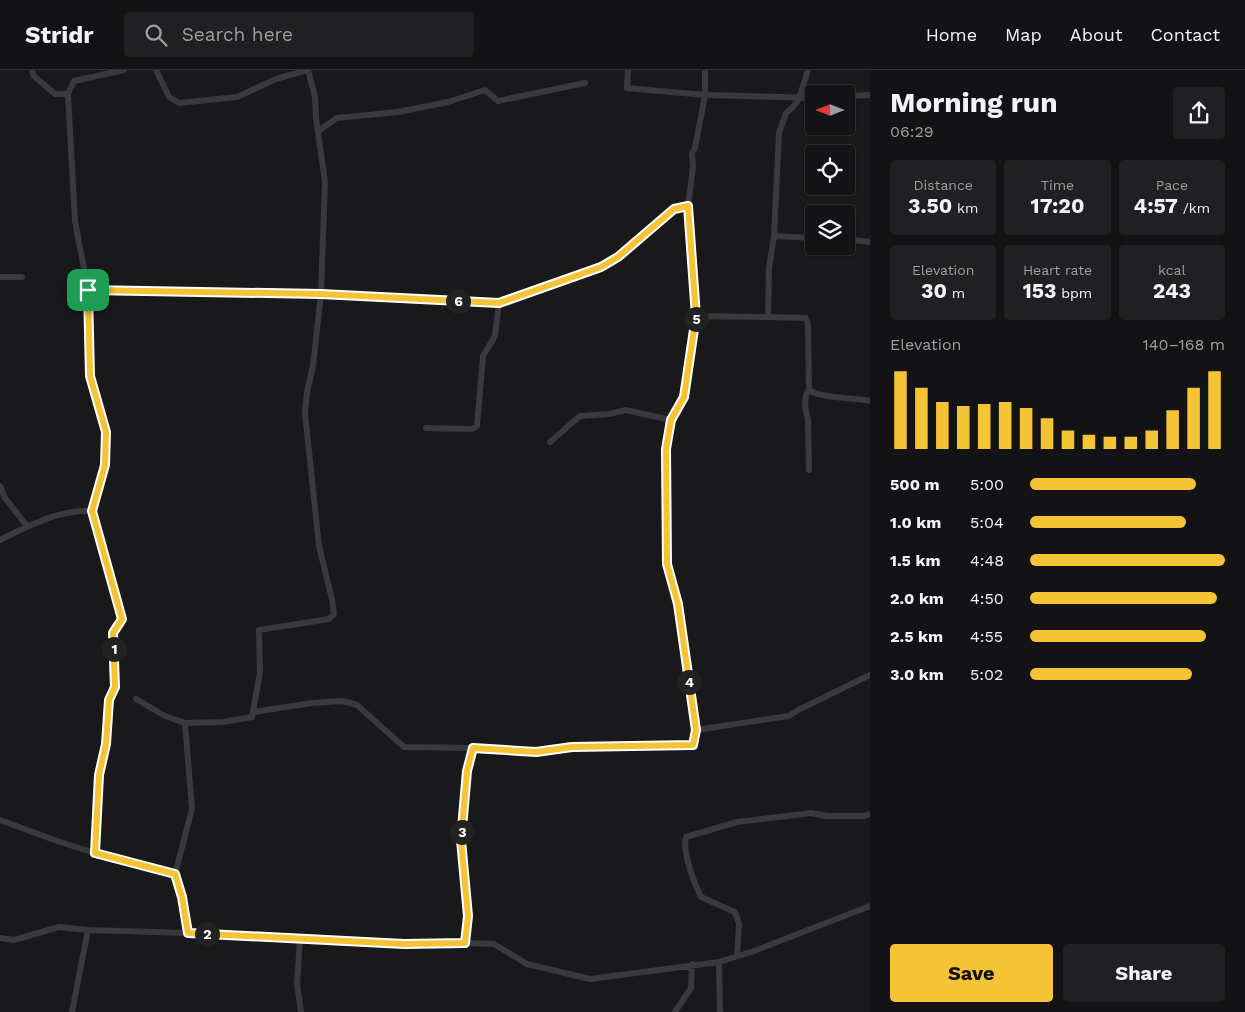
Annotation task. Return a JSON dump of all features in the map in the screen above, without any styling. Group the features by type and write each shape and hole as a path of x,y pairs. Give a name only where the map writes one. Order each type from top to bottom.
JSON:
{"street":[{"path":"32,70 34,76 54,94 68,94"},
{"path":"95,853 99,775 106,744 109,700 115,687 113,633 122,619 92,511 105,465 106,432 90,376 88,290 76,221 68,94 74,81 124,70"},
{"path":"136,699 165,716 185,723 224,722 252,717 260,673 259,630 329,619 334,614 319,546 305,413 307,392 313,366 321,294 325,182 315,97 308,70 276,80 237,97 179,103 169,97 156,70"},
{"path":"628,70 627,88 705,95 805,99"},
{"path":"253,712 312,702 343,701 357,705 404,747 473,748 536,752 572,747 693,745 696,730 678,604 667,564 666,449 671,420 684,397 696,316 688,206 693,167 692,153 695,148 705,95 705,70"},
{"path":"768,317 769,268 774,236 779,133 786,113 799,99 808,70"},
{"path":"318,131 337,118 398,112 448,102 485,90 498,101 585,83"},
{"path":"855,96 870,95"},
{"path":"88,290 321,294 499,303 601,267 618,257 674,209 688,206"},
{"path":"774,236 805,238"},
{"path":"855,240 870,242"},
{"path":"0,277 22,277"},
{"path":"426,428 472,429 477,426 484,356 495,336 499,303"},
{"path":"696,316 806,318 810,390 806,395 805,406 808,420 809,470"},
{"path":"810,390 814,393 829,396 870,401"},
{"path":"550,442 580,416 609,414 626,410 671,420"},
{"path":"0,486 5,498 27,526"},
{"path":"0,540 44,519 78,510 92,511"},
{"path":"696,730 789,716 870,675"},
{"path":"185,723 192,809 175,874 182,897 188,933"},
{"path":"465,943 468,916 461,840 467,771 473,748"},
{"path":"737,956 739,924 735,912 701,897 688,858 686,837 737,822 811,813 827,816 864,816 870,814"},
{"path":"0,820 95,853 175,874"},
{"path":"0,938 14,940 60,927 88,930 404,944 494,944 526,964 590,980 692,964 719,962 754,951 870,906"},
{"path":"72,1012 88,930"},
{"path":"300,939 297,984 301,1012"},
{"path":"719,962 720,1012"},
{"path":"675,1012 690,988 692,964"}],"route":[{"path":"688,206 696,316 684,397 671,420 666,449 667,564 669,578 678,604 696,730 693,745 572,747 536,752 473,748 467,771 461,840 468,916 465,943 404,944 188,933 182,897 175,874 95,853 99,775 106,744 109,700 115,687 113,633 122,619 92,511 105,465 106,432 90,376 88,290 321,294 499,303 601,267 618,257 674,209 688,206"}]}
